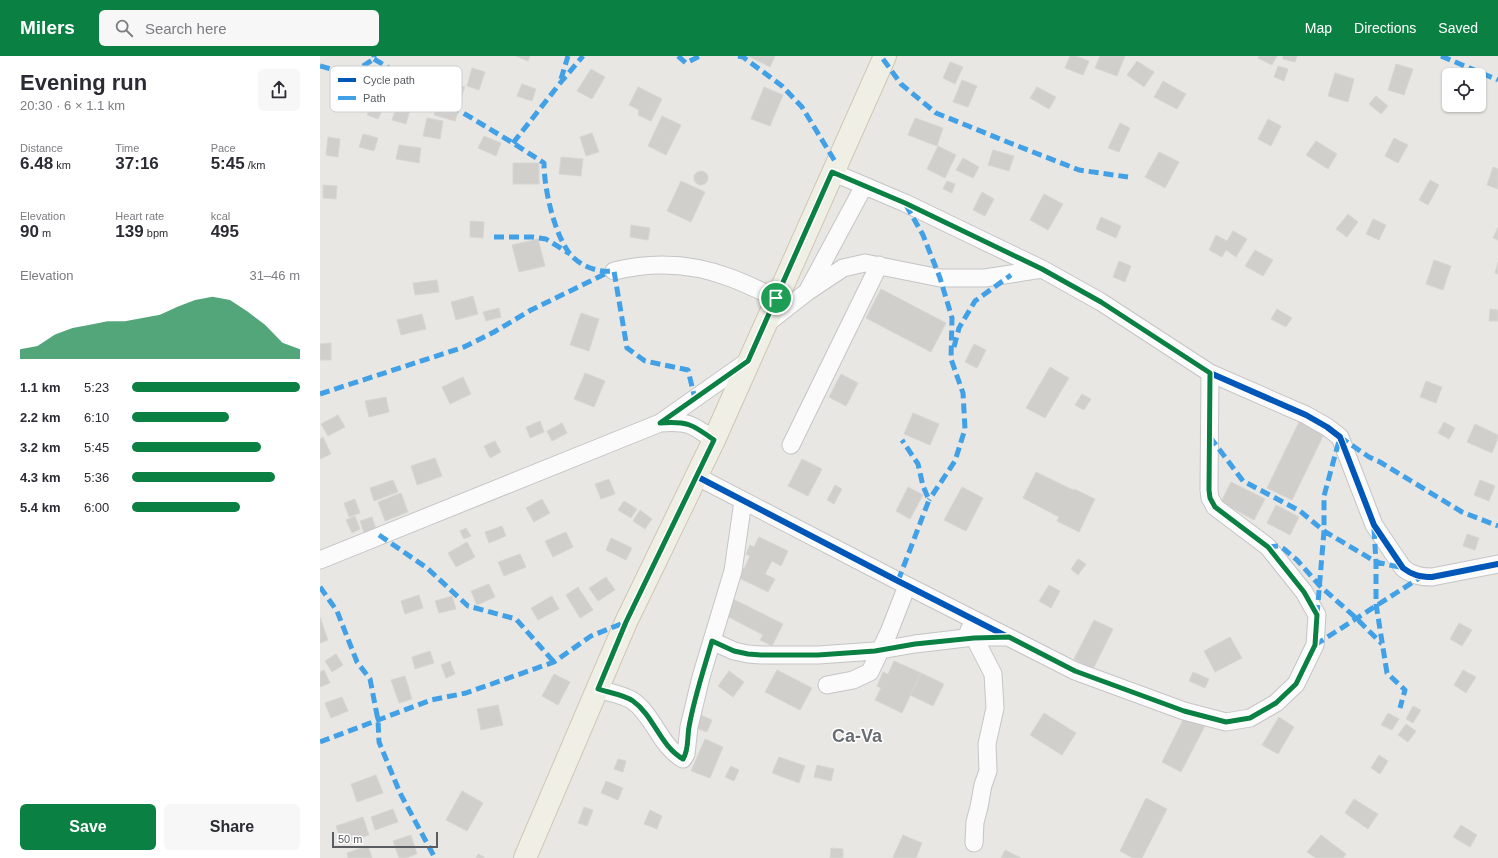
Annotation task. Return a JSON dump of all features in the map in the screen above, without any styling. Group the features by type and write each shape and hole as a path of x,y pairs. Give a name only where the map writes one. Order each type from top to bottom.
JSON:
{"main road":[{"path":"525,858 626,622 714,440 832,172 885,56"}],"street":[{"path":"832,172 917,209 1042,269 1101,302 1210,373 1306,415 1327,427 1340,437 1374,525 1403,568 1410,574 1421,577 1432,577 1498,564"},
{"path":"807,292 864,186"},
{"path":"763,327 807,292 843,268 865,263 940,278 985,278 1042,269"},
{"path":"614,271 650,265 670,264 694,267 731,278 776,298"},
{"path":"791,445 879,265"},
{"path":"320,560 660,423 748,361"},
{"path":"696,476 907,586 1075,671 1184,711 1226,722 1250,718 1276,703 1296,684 1315,645 1317,615 1304,592 1268,547 1215,507 1210,498 1210,373"},
{"path":"660,423 685,422 694,426 714,440"},
{"path":"598,689 632,700 644,711 670,748 677,756 683,759 686,754 689,727 701,677 733,571 743,501"},
{"path":"827,684 853,680 870,672 881,650 907,586"},
{"path":"954,609 974,638 993,674 995,708 987,744 988,771 983,785 975,822 974,843"},
{"path":"712,641 734,651 761,655 818,655 881,650 915,644 974,638 1009,637"}],"building":[{"path":"516,56 530,56 528,61"},
{"path":"748,56 775,56 770,67"},
{"path":"1070,56 1076,56 1089,61 1083,75 1065,68"},
{"path":"1100,56 1125,56 1117,76 1095,68"},
{"path":"1259,56 1277,56 1272,65 1258,58"},
{"path":"1283,56 1297,56 1295,62 1283,59"},
{"path":"1137,61 1154,72 1144,87 1127,75"},
{"path":"950,62 963,67 955,84 943,78"},
{"path":"1396,64 1413,69 1404,95 1388,90"},
{"path":"1278,66 1288,69 1284,81 1274,77"},
{"path":"472,68 485,72 479,90 467,86"},
{"path":"591,69 605,77 592,99 577,91"},
{"path":"1335,73 1354,79 1348,102 1328,96"},
{"path":"962,80 977,86 968,107 953,102"},
{"path":"1163,81 1186,94 1177,109 1154,97"},
{"path":"522,84 536,89 532,101 517,96"},
{"path":"462,86 465,87 462,95"},
{"path":"638,87 662,99 651,121 638,115 639,110 629,105"},
{"path":"764,87 783,95 770,126 751,119"},
{"path":"1037,87 1056,97 1049,109 1030,98"},
{"path":"1376,96 1388,106 1381,114 1369,104"},
{"path":"368,112 382,112 378,119 367,115"},
{"path":"395,112 409,112 406,124 392,120"},
{"path":"435,112 458,112 455,121 434,115"},
{"path":"662,116 681,125 666,155 648,146"},
{"path":"427,118 443,121 440,139 423,136"},
{"path":"915,118 943,128 937,146 908,135"},
{"path":"1268,119 1281,126 1271,146 1258,139"},
{"path":"1120,123 1130,128 1119,152 1108,148"},
{"path":"592,133 599,152 586,156 580,137"},
{"path":"363,134 378,138 374,151 359,147"},
{"path":"484,136 501,143 496,156 478,148"},
{"path":"328,137 340,139 338,157 326,155"},
{"path":"1394,138 1408,145 1398,163 1385,156"},
{"path":"1316,141 1337,154 1328,169 1306,155"},
{"path":"399,145 421,148 419,163 396,159"},
{"path":"938,146 956,155 945,178 927,169"},
{"path":"993,150 1014,156 1009,171 988,165"},
{"path":"1159,152 1179,162 1165,188 1145,177"},
{"path":"561,157 583,159 581,176 559,174"},
{"path":"963,158 979,167 973,178 956,170"},
{"path":"513,163 539,163 539,184 513,184"},
{"path":"1493,167 1498,169 1498,189 1487,185"},
{"path":"701,171 706,173 708,178 706,183 701,185 696,183 694,178 696,173"},
{"path":"1430,180 1439,185 1428,205 1419,200"},
{"path":"681,181 705,192 691,222 667,211"},
{"path":"947,181 955,184 952,193 943,189"},
{"path":"323,185 337,186 336,199 323,198"},
{"path":"982,192 994,199 985,216 973,210"},
{"path":"1044,194 1063,204 1048,230 1030,220"},
{"path":"1348,214 1358,222 1347,237 1336,229"},
{"path":"1101,217 1121,226 1116,238 1096,229"},
{"path":"1373,219 1386,225 1379,240 1366,234"},
{"path":"470,221 484,222 483,238 470,237"},
{"path":"631,225 650,228 648,240 630,237"},
{"path":"1498,227 1498,240 1493,238"},
{"path":"1233,231 1247,239 1236,257 1226,250 1222,257 1209,250 1216,235 1227,241"},
{"path":"538,239 545,266 519,272 512,245"},
{"path":"1255,250 1273,260 1263,276 1245,266"},
{"path":"1434,260 1451,266 1443,290 1426,284"},
{"path":"1119,261 1131,266 1125,282 1113,277"},
{"path":"1498,262 1498,274 1495,273"},
{"path":"437,280 439,292 415,295 413,283"},
{"path":"881,289 946,323 931,352 866,318"},
{"path":"473,296 478,314 456,320 451,302"},
{"path":"499,308 501,317 486,321 483,312"},
{"path":"1277,309 1292,318 1286,327 1271,319"},
{"path":"1490,309 1498,310 1498,321 1489,321"},
{"path":"581,313 599,319 589,351 570,345"},
{"path":"422,314 426,329 401,335 397,320"},
{"path":"331,343 331,360 320,360 320,344"},
{"path":"974,344 986,350 977,368 965,362"},
{"path":"1050,367 1069,378 1045,418 1026,408"},
{"path":"585,373 605,381 594,407 574,399"},
{"path":"841,374 858,383 846,406 829,397"},
{"path":"463,377 471,394 450,404 442,387"},
{"path":"1426,381 1442,387 1436,403 1420,397"},
{"path":"1082,394 1091,399 1084,410 1075,405"},
{"path":"386,397 389,412 369,417 365,401"},
{"path":"913,413 939,424 930,445 904,434"},
{"path":"338,415 345,427 328,436 321,424"},
{"path":"1301,418 1326,430 1292,500 1267,488"},
{"path":"540,421 544,432 530,438 526,427"},
{"path":"1444,422 1455,428 1449,439 1438,433"},
{"path":"562,423 567,433 552,441 547,431"},
{"path":"1475,424 1498,435 1492,453 1467,442"},
{"path":"323,437 331,454 320,459 320,439"},
{"path":"495,441 501,452 490,458 484,446"},
{"path":"435,458 442,476 417,485 411,466"},
{"path":"802,459 822,469 808,496 788,486"},
{"path":"1036,472 1095,499 1079,532 1057,521 1059,517 1023,498"},
{"path":"609,479 615,494 601,499 595,484"},
{"path":"393,480 398,492 374,501 370,488"},
{"path":"1480,480 1495,486 1489,501 1474,495"},
{"path":"1231,482 1265,499 1254,520 1221,502"},
{"path":"835,485 842,489 834,504 827,500"},
{"path":"908,487 923,495 910,519 896,511"},
{"path":"962,487 983,498 966,531 944,520"},
{"path":"401,493 408,512 385,521 378,502"},
{"path":"355,499 360,513 349,517 344,503"},
{"path":"542,499 550,513 534,522 526,508"},
{"path":"624,501 637,509 631,518 618,510"},
{"path":"1276,505 1299,517 1290,535 1267,523"},
{"path":"640,510 652,519 645,529 633,521"},
{"path":"355,516 360,529 352,533 346,520"},
{"path":"372,517 376,529 364,533 360,521"},
{"path":"502,526 506,536 489,543 485,532"},
{"path":"466,528 471,536 464,539 460,531"},
{"path":"566,532 573,547 553,557 545,541"},
{"path":"1467,534 1479,538 1475,550 1463,546"},
{"path":"759,537 788,551 781,566 772,561 765,574 775,579 768,592 735,576 739,567 744,569 750,556 746,554 750,545 754,547"},
{"path":"611,538 632,548 626,560 606,550"},
{"path":"467,542 475,557 456,567 448,553"},
{"path":"520,554 526,567 504,576 498,562"},
{"path":"1078,559 1086,564 1078,575 1071,569"},
{"path":"606,577 615,590 598,601 589,588"},
{"path":"489,584 495,597 477,605 471,591"},
{"path":"1049,585 1060,591 1051,608 1039,601"},
{"path":"578,587 593,610 580,618 566,595"},
{"path":"419,595 423,608 405,614 401,601"},
{"path":"452,596 456,609 439,613 435,601"},
{"path":"552,596 559,609 538,620 531,608"},
{"path":"731,598 783,624 772,646 760,640 763,635 723,614"},
{"path":"320,617 328,640 320,643"},
{"path":"1094,620 1113,629 1093,669 1074,659"},
{"path":"1459,623 1472,630 1462,646 1450,639"},
{"path":"1230,637 1242,658 1215,672 1204,651"},
{"path":"430,651 434,663 415,669 412,657"},
{"path":"336,654 343,665 332,672 325,661"},
{"path":"450,661 455,674 446,678 441,665"},
{"path":"894,661 921,673 902,713 875,700 881,688 877,686 883,672 888,674"},
{"path":"324,670 330,683 320,687 320,672"},
{"path":"777,670 812,688 800,710 765,692"},
{"path":"1463,670 1476,677 1466,693 1454,685"},
{"path":"729,671 744,682 733,697 718,686"},
{"path":"1193,672 1209,679 1205,688 1189,681"},
{"path":"921,673 944,684 933,706 910,695"},
{"path":"554,674 570,682 558,705 542,696"},
{"path":"405,676 412,699 399,703 391,680"},
{"path":"342,697 348,711 331,718 325,703"},
{"path":"498,705 503,725 481,730 477,709"},
{"path":"1413,706 1421,710 1413,723 1406,719"},
{"path":"1187,712 1207,722 1181,772 1162,762"},
{"path":"696,713 712,720 707,732 691,726"},
{"path":"1044,713 1076,733 1062,755 1030,735"},
{"path":"1388,713 1399,719 1392,730 1381,725"},
{"path":"1279,717 1294,727 1278,754 1262,745"},
{"path":"1406,724 1416,731 1408,742 1398,735"},
{"path":"705,739 723,747 710,778 691,771"},
{"path":"1379,755 1388,761 1380,774 1371,768"},
{"path":"779,757 805,766 799,783 772,773"},
{"path":"618,759 626,761 623,772 614,769"},
{"path":"817,765 834,769 831,781 814,777"},
{"path":"731,766 739,770 734,781 725,777"},
{"path":"376,775 383,793 357,802 351,784"},
{"path":"606,781 623,788 618,800 601,793"},
{"path":"462,791 483,803 467,831 446,820"},
{"path":"1146,798 1167,809 1142,858 1133,858 1120,851"},
{"path":"1354,799 1378,814 1368,829 1345,813"},
{"path":"584,807 593,810 587,826 578,823"},
{"path":"393,809 398,822 375,830 371,817"},
{"path":"650,810 662,816 657,829 644,824"},
{"path":"363,817 369,835 342,844 336,826"},
{"path":"1461,825 1477,835 1470,847 1453,837"},
{"path":"411,835 417,854 406,858 399,858 393,841"},
{"path":"903,835 922,843 916,858 893,857"},
{"path":"1321,835 1346,854 1343,858 1316,858 1307,852"},
{"path":"368,846 372,858 348,858 347,853"},
{"path":"831,848 843,849 843,858 830,858"},
{"path":"1005,850 1021,858 1001,858"},
{"path":"478,854 484,857 484,858 476,858"}],"marked path":[{"path":"363,66 374,59 374,56"},
{"path":"561,79 568,56"},
{"path":"513,143 583,56"},
{"path":"678,56 686,63 700,56"},
{"path":"738,56 743,57 782,86 802,107 836,163"},
{"path":"1441,56 1498,80"},
{"path":"374,59 386,66"},
{"path":"883,59 901,84 936,113 1079,170 1128,177"},
{"path":"320,66 330,69"},
{"path":"462,112 544,163 548,198 559,235 564,245 570,254 584,265 596,270 614,271 627,348 645,361 688,370 695,399"},
{"path":"906,205 923,235 940,278 952,318 951,359 963,393 965,429 955,461 929,500"},
{"path":"494,237 532,237 546,239 570,254"},
{"path":"320,394 464,347 494,332 531,310 609,272"},
{"path":"954,347 959,328 975,301 1011,275"},
{"path":"1210,437 1243,481 1300,511 1324,531 1376,562 1403,568"},
{"path":"1317,615 1324,531 1324,496 1340,437 1369,457 1380,462 1462,512 1498,526"},
{"path":"898,581 929,500 923,486 918,464 902,440"},
{"path":"1374,529 1376,604 1387,673 1405,690 1400,708"},
{"path":"379,535 427,568 468,606 516,619 554,662"},
{"path":"1268,547 1278,546 1297,560 1320,586 1356,618 1382,644"},
{"path":"1315,645 1421,577"},
{"path":"320,587 337,611 357,662 370,679 378,720 379,742 400,793 435,858"},
{"path":"320,742 431,700 466,693 554,662 591,636 626,622"}],"cycle path":[{"path":"832,172 905,203 1042,269 1101,302 1210,373 1306,415 1327,427 1340,437 1374,525 1403,568 1413,574 1432,577 1498,564"},
{"path":"696,476 1075,671 1184,711 1226,722 1250,718 1276,703 1296,684 1315,645 1317,615 1304,592 1268,547 1215,507 1210,498 1210,373"}],"district":[{"name":"Ca-Va","path":"857,736"}],"route":[{"path":"832,172 905,203 1042,269 1101,302 1210,373 1210,498 1215,507 1268,547 1304,592 1317,615 1315,645 1296,684 1276,703 1250,718 1226,722 1184,711 1075,671 1009,637 974,638 915,644 875,651 818,655 748,654 734,651 712,641 701,677 689,727 686,754 683,759 677,756 644,711 632,700 598,689 626,622 714,440 694,426 685,422 660,423 748,361 776,298 832,172"}]}
